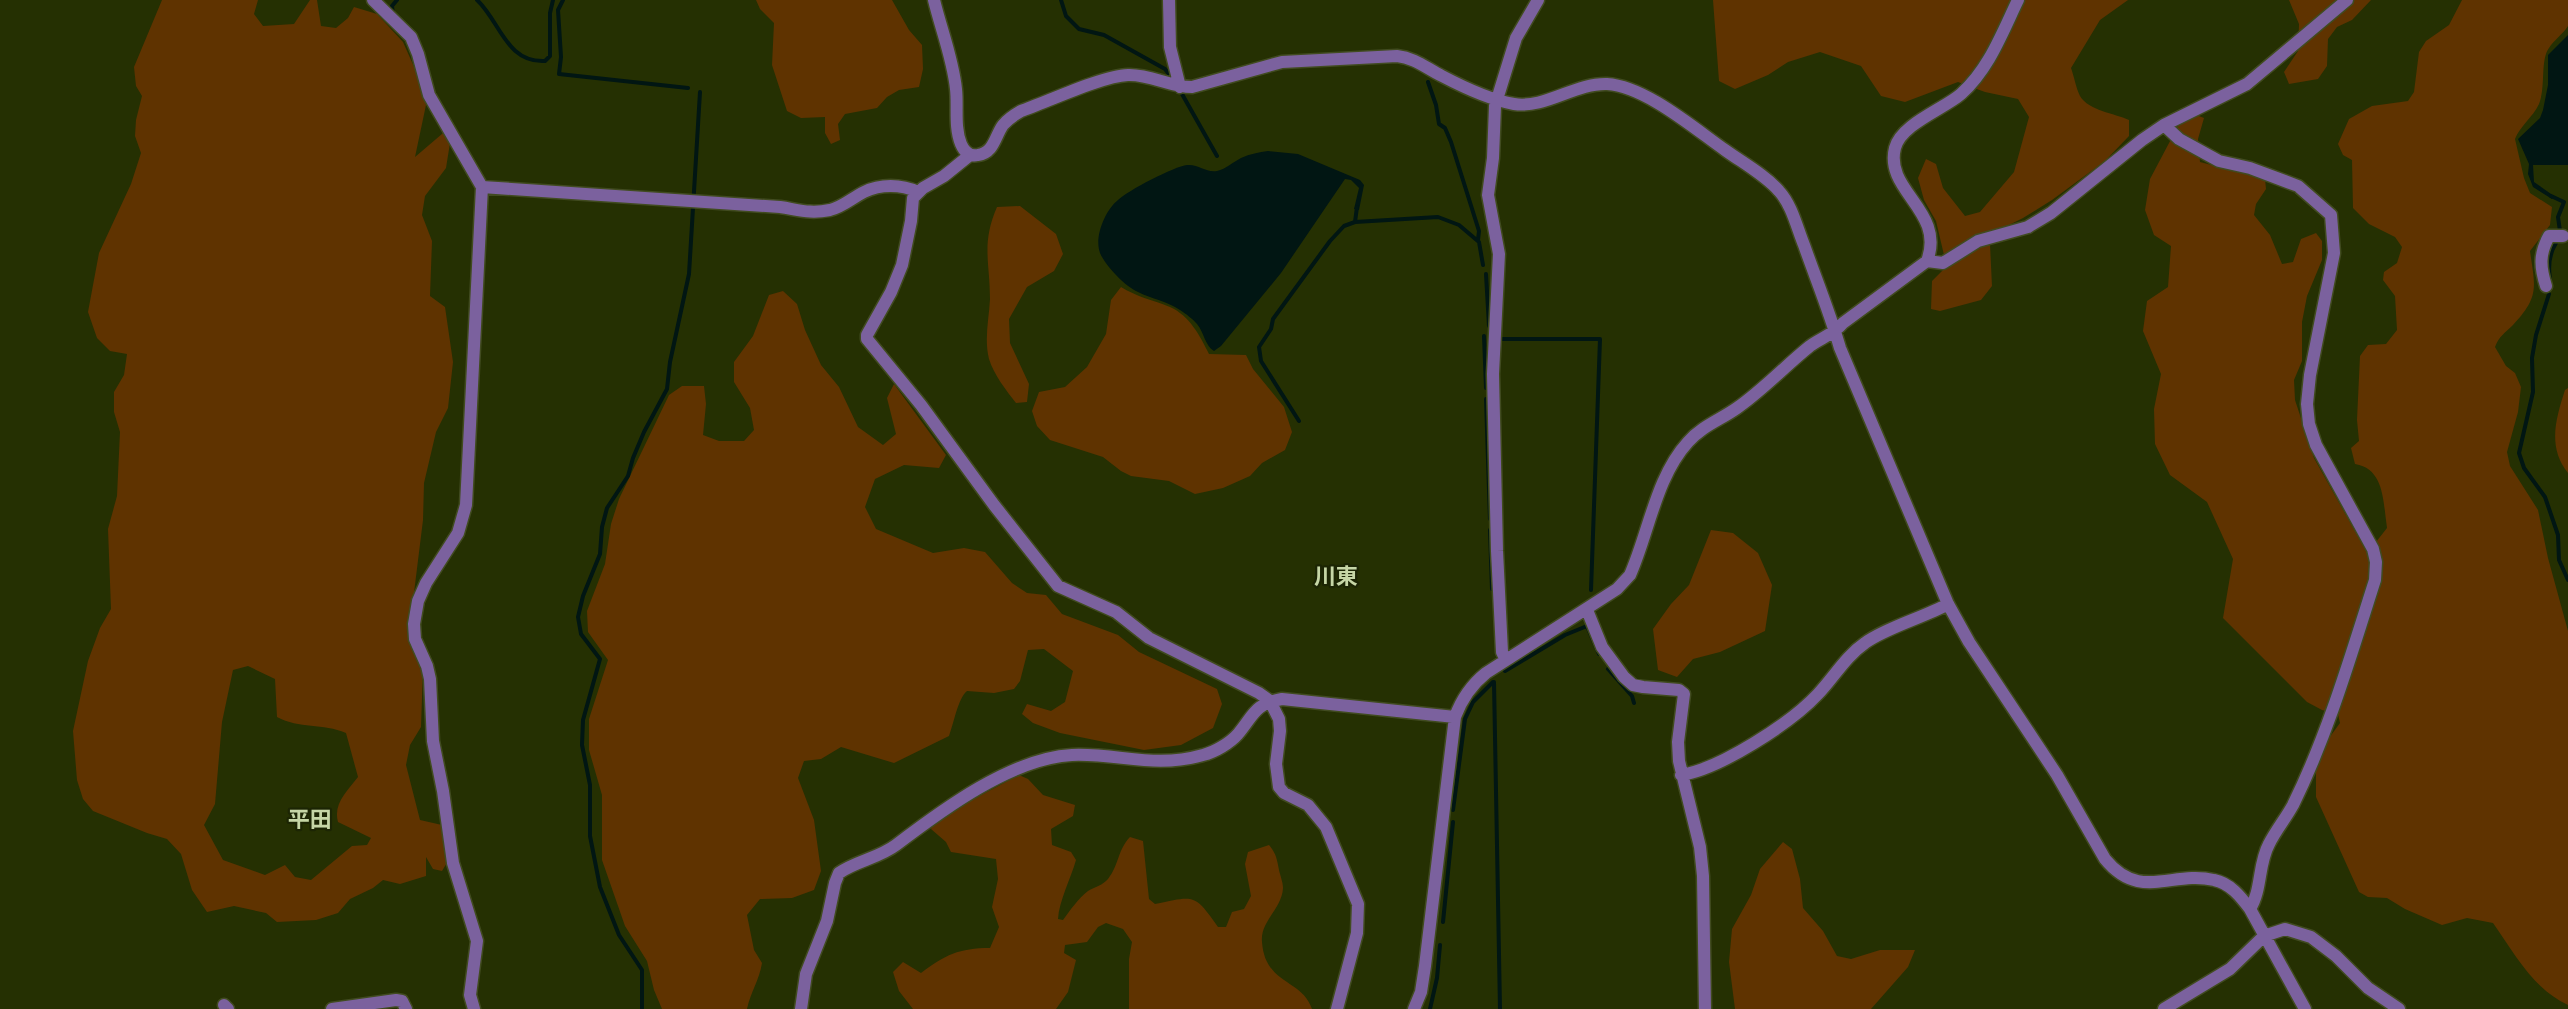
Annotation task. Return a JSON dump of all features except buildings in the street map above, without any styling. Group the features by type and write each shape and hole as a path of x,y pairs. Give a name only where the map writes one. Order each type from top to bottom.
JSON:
{"street":[{"path":"373,0 411,37 429,95 482,187 466,505 458,533 418,601 414,624 415,639 430,679 434,747 453,863 477,942 470,995 474,1009"},
{"path":"934,0 956,87 960,141 964,151 970,155 977,156 986,152 1010,117 1114,78 1139,76 1180,87 1210,82 1223,76 1282,62 1397,56 1408,57 1458,84 1497,98 1524,104 1590,86 1608,84 1639,94 1683,121 1761,176 1780,192 1791,212 1836,332 1948,604 1969,642 2052,767 2105,859 2115,871 2142,882 2215,880 2228,886 2250,909 2305,1009"},
{"path":"1169,0 1170,47 1180,87"},
{"path":"1506,660 1502,652 1497,551 1493,374 1499,254 1488,195 1493,158 1493,118 1497,98 1516,38 1538,0"},
{"path":"1414,1009 1421,992 1425,966 1455,717 1473,684 1506,660 1617,590 1630,575 1671,466 1702,428 1741,405 1819,339 1836,332 1843,323 1927,261 1931,236 1927,221 1897,174 1894,160 1895,147 1901,136 1960,96 1977,79 1989,60 2018,0"},
{"path":"1927,261 1943,263 1978,241 2028,227 2051,213 2164,125 2247,84 2347,0"},
{"path":"2164,125 2179,139 2219,161 2250,168 2298,186 2331,215 2334,252 2310,375 2307,404 2309,424 2316,445 2373,549 2376,562 2375,580 2324,732 2292,806 2268,845 2262,861 2255,901 2250,909"},
{"path":"970,155 913,198 910,230 902,265 891,292 867,334 867,339 921,405 994,505 1058,586 1116,612 1149,638 1259,693 1270,701 1279,719 1276,764 1279,787 1284,793 1308,805 1326,827 1358,904 1357,933 1337,1009"},
{"path":"482,187 780,207 800,213 833,209 864,192 879,188 904,187 918,192"},
{"path":"2546,286 2540,260 2541,250 2548,236 2563,236"},
{"path":"1681,775 1732,754 1784,725 1816,696 1852,654 1867,641 1948,604"},
{"path":"1587,610 1602,647 1624,677 1633,685 1679,690 1684,694 1678,742 1681,775 1701,847 1705,1009"},
{"path":"801,1009 806,974 827,921 839,873 897,845 925,822 953,804 1025,765 1071,755 1155,763 1204,755 1223,746 1237,735 1254,711 1270,701 1282,699 1455,717"},
{"path":"2164,1009 2230,969 2264,936 2285,929 2311,937 2336,956 2368,988 2399,1009"},
{"path":"332,1009 396,1000 402,1001 406,1009"}],"shaded area":[{"path":"162,0 258,0 254,14 263,26 294,24 310,0 317,0 321,26 336,28 348,18 354,7 377,14 403,42 419,78 426,105 415,157 449,128 450,143 446,168 425,196 422,215 432,241 430,296 445,307 453,362 448,408 436,432 424,483 423,520 410,625 423,668 421,727 410,745 406,765 420,820 442,825 448,861 442,871 433,869 426,857 426,876 400,884 383,880 373,888 350,899 338,913 316,920 277,922 266,913 234,906 207,912 192,890 181,854 167,839 93,811 83,799 77,780 73,731 88,661 100,628 111,609 108,529 117,496 120,432 114,412 114,392 124,375 127,354 110,351 97,338 88,312 99,253 131,184 141,153 135,136 142,96 136,86 134,67","holes":["248,666 275,679 277,717 285,721 346,733 358,777 339,804 338,822 371,838 367,845 352,846 311,880 295,877 285,865 265,875 223,860 204,825 215,804 222,722 233,670"]},
{"path":"756,0 892,0 909,30 922,45 923,69 919,87 899,90 887,97 877,108 845,114 838,124 840,140 831,144 825,133 825,117 801,118 787,111 772,65 774,23 760,9"},
{"path":"1713,0 2128,0 2100,20 2071,68 2080,96 2084,101 2129,120 2129,136 2105,161 2052,200 1999,230 1990,244 1992,286 1981,300 1940,311 1931,309 1932,281 1943,270 1944,255 1936,221 1924,200 1918,178 1926,159 1936,164 1943,188 1965,216 1980,212 2014,172 2029,117 2018,99 1985,92 1958,82 1905,102 1881,96 1861,66 1820,52 1788,62 1768,75 1735,89 1719,81"},
{"path":"2289,0 2371,0 2352,20 2337,27 2328,39 2327,66 2318,79 2289,84 2284,72 2298,51 2299,24"},
{"path":"2462,0 2568,0 2568,26 2546,53 2539,104 2515,139 2530,193 2552,207 2550,225 2530,251 2534,283 2532,298 2522,315 2500,337 2495,347 2506,366 2515,373 2521,387 2518,412 2507,452 2510,466 2538,510 2548,558 2568,631 2568,1005 2545,990 2535,980 2493,923 2467,918 2442,925 2405,909 2387,898 2368,897 2359,892 2316,797 2316,771 2329,738 2340,723 2338,714 2322,710 2307,702 2223,618 2233,559 2207,502 2170,475 2155,444 2154,409 2161,374 2143,331 2147,301 2168,287 2171,246 2154,235 2145,210 2150,179 2178,126 2194,114 2204,118 2198,139 2200,162 2265,179 2266,189 2256,204 2254,215 2270,235 2282,264 2293,262 2301,239 2316,233 2322,241 2322,260 2307,296 2302,322 2302,361 2294,380 2295,400 2314,458 2360,540 2376,542 2387,528 2381,488 2372,472 2355,464 2351,448 2359,441 2357,420 2360,356 2368,345 2386,344 2397,330 2395,296 2383,280 2384,272 2397,263 2402,247 2395,237 2369,224 2353,208 2352,160 2343,155 2338,144 2349,119 2372,106 2408,101 2414,92 2419,52 2426,41 2449,25"},
{"path":"2568,35 2568,165 2533,165 2534,182 2554,196 2552,199 2533,187 2528,174 2529,164 2518,139 2540,118 2548,85 2548,55"},
{"path":"1268,151 1298,154 1360,180 1364,185 1359,210 1354,209 1359,188 1351,180 1345,179 1281,273 1221,346 1214,351 1199,327 1189,317 1170,304 1133,289 1113,272 1099,251 1101,227 1108,211 1118,200 1162,174 1187,165 1217,171 1254,153"},
{"path":"1020,206 1056,234 1063,254 1054,271 1027,287 1009,319 1010,343 1029,384 1027,402 1016,403 994,371 989,359 987,336 990,299 988,243 997,207"},
{"path":"1121,287 1177,311 1194,327 1209,354 1246,355 1253,369 1284,407 1292,432 1285,450 1262,463 1250,476 1223,488 1195,494 1169,481 1131,476 1103,457 1050,440 1037,426 1032,411 1039,392 1065,387 1087,367 1106,334 1111,300"},
{"path":"783,291 797,304 805,330 821,365 839,387 858,427 883,445 896,434 887,398 894,384 946,455 939,468 904,465 875,479 865,507 876,529 933,553 964,548 985,552 1012,583 1027,593 1046,595 1062,614 1118,635 1139,652 1217,689 1222,704 1213,728 1181,745 1144,750 1060,733 1033,723 1022,714 1027,704 1051,711 1065,702 1073,671 1044,649 1028,650 1020,681 1014,689 994,693 967,691 964,694 949,736 894,763 841,747 821,759 804,761 798,778 814,820 821,871 814,890 792,898 760,899 747,915 754,950 762,963 747,1009 662,1009 654,990 647,961 625,926 602,860 602,795 589,750 589,719 608,660 588,632 587,611 605,564 611,524 619,499 669,395 682,386 704,386 706,404 703,435 719,441 744,441 754,430 750,408 734,382 734,362 753,336 769,295"},
{"path":"2568,388 2568,473 2557,453 2555,432 2565,390"},
{"path":"1711,530 1733,533 1758,553 1772,585 1765,631 1720,652 1693,659 1677,677 1658,670 1653,629 1671,604 1689,585"},
{"path":"1019,775 1028,779 1043,795 1075,805 1073,816 1051,829 1052,845 1071,852 1076,860 1058,919 1063,920 1084,894 1108,879 1130,837 1143,841 1149,899 1155,904 1178,899 1192,900 1204,908 1218,927 1226,927 1232,912 1244,909 1251,896 1245,864 1248,852 1269,845 1276,856 1283,888 1279,902 1262,935 1265,956 1277,974 1307,999 1312,1009 1129,1009 1129,959 1132,942 1123,929 1106,923 1098,927 1087,942 1065,945 1064,953 1076,960 1068,992 1056,1009 913,1009 899,991 893,972 903,962 921,973 961,951 990,948 999,927 992,907 998,879 996,859 951,852 946,842 931,829 934,820"},
{"path":"1783,842 1792,849 1800,879 1803,908 1823,931 1837,956 1851,959 1880,950 1915,950 1908,967 1871,1009 1735,1009 1729,962 1732,929 1751,895 1760,869"}],"waterway":[{"path":"393,15 392,6 397,0"},
{"path":"477,0 512,48 532,60 545,61 550,56 550,13 553,0"},
{"path":"563,0 558,10 561,57 559,74 688,88"},
{"path":"1061,0 1066,16 1079,29 1104,35 1165,69 1172,78"},
{"path":"1428,82 1436,105 1439,124 1445,128 1451,142 1479,231 1478,240"},
{"path":"642,1009 642,970 619,935 600,887 590,836 590,785 582,745 583,720 600,659 581,634 578,617 583,596 600,554 602,527 607,508 628,476 644,432 667,389 670,362 689,274 700,92"},
{"path":"1182,94 1217,156"},
{"path":"2551,196 2564,202 2558,217 2560,231"},
{"path":"1355,222 1357,207"},
{"path":"1299,421 1261,361 1259,347 1271,329 1273,319 1330,241 1344,226 1355,222 1438,217 1459,225 1479,242 1483,265"},
{"path":"2550,279 2550,260 2556,243"},
{"path":"1486,274 1489,326"},
{"path":"2549,294 2536,335 2532,358 2533,392 2519,453 2524,468 2545,497 2558,535 2559,560 2568,580"},
{"path":"1484,336 1486,388"},
{"path":"1500,342 1500,339 1600,339 1591,590"},
{"path":"1486,399 1490,519"},
{"path":"1490,530 1492,589"},
{"path":"1505,671 1565,635 1587,626 1599,654"},
{"path":"1608,669 1632,696 1634,703"},
{"path":"1453,810 1465,719 1473,702 1493,682"},
{"path":"1494,682 1500,1009"},
{"path":"1443,922 1453,822"},
{"path":"1430,1009 1437,978 1440,945"}],"district":[{"name":"川東","path":"1336,576"},
{"name":"平田","path":"310,819"}]}
